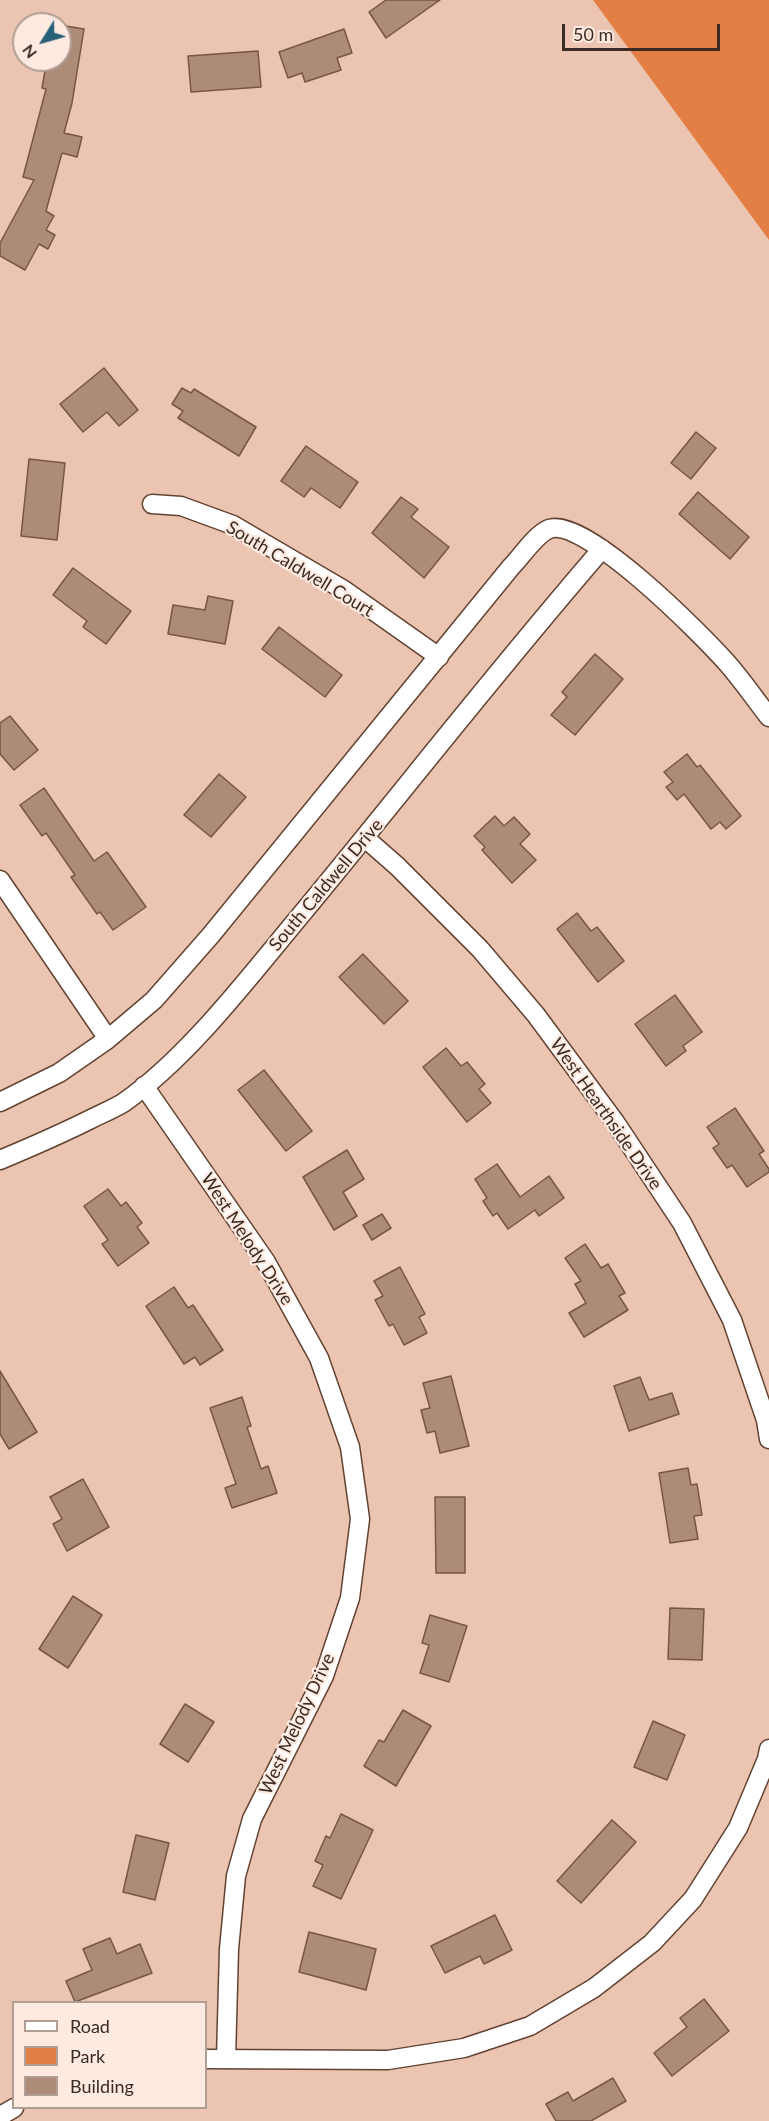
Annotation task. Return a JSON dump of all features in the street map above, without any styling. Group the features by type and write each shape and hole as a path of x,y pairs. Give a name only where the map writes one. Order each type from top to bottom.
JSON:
{"street":[{"name":"South Caldwell Court","path":"152,504 181,506 233,525 344,590 439,657"},
{"path":"0,1102 59,1073 108,1039 154,1000 211,935 539,535 549,529 562,527 579,534 602,549 639,579 685,619 727,664 769,717"},
{"name":"South Caldwell Drive","path":"0,1160 48,1140 122,1103 165,1068 201,1031 365,838 602,549"},
{"name":"West Hearthside Drive","path":"365,838 398,866 480,949 536,1015 621,1131 682,1223 732,1320 766,1420 769,1439"},
{"path":"0,880 108,1039"},
{"name":"West Melody Drive","path":"144,1086 266,1262 319,1358 350,1447 360,1519 350,1598 324,1676 252,1819 236,1876 228,1959 226,2058"},
{"path":"207,2059 388,2060 464,2048 530,2026 594,1988 644,1950 693,1899 738,1828 769,1749"}],"green space":[{"path":"593,0 769,0 769,240"}],"building":[{"path":"386,0 440,0 386,38 369,12"},
{"path":"72,27 84,29 72,103 64,133 82,137 77,157 62,153 46,211 54,216 46,230 55,235 48,249 39,244 25,270 0,256 0,243 34,180 23,177 46,89 42,88 45,72 72,72"},
{"path":"344,29 352,53 337,58 341,70 305,82 302,73 288,78 279,52"},
{"path":"258,51 261,87 191,92 188,56"},
{"path":"104,368 138,410 119,426 107,412 83,432 60,404"},
{"path":"182,388 191,393 194,389 256,427 239,456 178,418 183,411 172,404"},
{"path":"696,432 716,448 691,479 671,463"},
{"path":"306,446 358,482 340,508 311,488 304,497 281,481"},
{"path":"29,459 65,463 57,540 21,536"},
{"path":"698,492 749,537 730,559 679,514"},
{"path":"401,497 418,509 411,517 449,547 424,578 372,533"},
{"path":"73,568 131,611 106,644 83,627 87,621 53,595"},
{"path":"208,596 233,601 225,644 168,634 173,605 205,610"},
{"path":"279,627 342,675 325,697 262,649"},
{"path":"595,654 623,679 575,735 551,715 567,697 562,692"},
{"path":"10,716 38,750 14,770 0,754 0,723"},
{"path":"687,754 697,767 700,765 741,816 726,829 720,822 711,829 684,794 677,800 666,787 673,782 664,772"},
{"path":"219,774 246,797 211,837 184,815"},
{"path":"44,788 94,861 107,852 146,907 113,930 100,912 97,914 71,877 75,875 46,833 42,836 20,805"},
{"path":"495,816 504,826 514,817 530,834 520,844 536,860 512,883 482,850 485,847 474,836"},
{"path":"577,913 591,931 597,927 624,961 598,982 557,929"},
{"path":"363,954 408,1001 384,1024 339,977"},
{"path":"675,995 702,1032 683,1046 686,1051 666,1066 635,1024"},
{"path":"446,1048 461,1066 467,1062 485,1084 479,1089 491,1103 467,1122 423,1067"},
{"path":"264,1070 312,1131 286,1151 238,1090"},
{"path":"735,1108 764,1151 759,1154 769,1169 769,1172 747,1187 732,1165 727,1168 713,1148 719,1144 707,1127"},
{"path":"347,1150 364,1179 343,1192 357,1216 334,1230 303,1177"},
{"path":"497,1164 520,1197 549,1176 564,1198 539,1216 535,1210 508,1229 497,1213 493,1216 483,1201 487,1198 475,1179"},
{"path":"108,1189 121,1206 126,1202 142,1223 137,1227 149,1243 118,1266 102,1244 108,1240 84,1206"},
{"path":"382,1214 391,1228 372,1240 363,1225"},
{"path":"585,1244 601,1268 608,1264 625,1293 619,1296 628,1310 584,1337 569,1313 586,1303 575,1284 581,1281 565,1258"},
{"path":"400,1267 425,1314 419,1317 427,1333 404,1345 393,1324 389,1326 375,1300 383,1296 374,1281"},
{"path":"174,1287 188,1308 193,1305 223,1350 200,1365 195,1357 184,1364 146,1306"},
{"path":"0,1371 37,1432 9,1449 0,1434"},
{"path":"451,1376 469,1446 440,1453 435,1431 427,1433 421,1410 430,1408 423,1383"},
{"path":"640,1377 649,1400 672,1393 679,1414 629,1431 614,1386"},
{"path":"242,1397 251,1426 247,1427 261,1469 268,1466 277,1493 232,1508 225,1488 236,1484 210,1408"},
{"path":"688,1468 691,1485 697,1484 702,1515 694,1516 698,1539 670,1543 659,1473"},
{"path":"83,1479 109,1527 67,1551 53,1524 62,1519 50,1497"},
{"path":"435,1497 465,1497 465,1573 436,1573"},
{"path":"73,1596 102,1615 68,1668 39,1649"},
{"path":"670,1608 704,1609 702,1660 668,1659"},
{"path":"430,1615 467,1626 449,1682 420,1673 429,1645 422,1643"},
{"path":"185,1704 214,1722 188,1762 160,1744"},
{"path":"403,1710 431,1726 396,1786 364,1766 379,1740 384,1742"},
{"path":"653,1721 685,1735 667,1780 634,1767"},
{"path":"341,1814 373,1830 341,1899 313,1886 323,1865 315,1861 326,1836 330,1838"},
{"path":"612,1820 636,1842 581,1903 557,1881"},
{"path":"136,1835 169,1843 155,1900 123,1892"},
{"path":"495,1915 512,1950 484,1964 480,1956 445,1973 431,1946"},
{"path":"309,1932 376,1949 366,1990 299,1972"},
{"path":"110,1938 117,1954 140,1944 152,1973 75,2001 66,1981 92,1970 83,1949"},
{"path":"704,1999 729,2031 672,2076 654,2053 687,2027 680,2018"},
{"path":"613,2078 626,2101 591,2121 556,2121 546,2104 568,2092 573,2101"}]}
